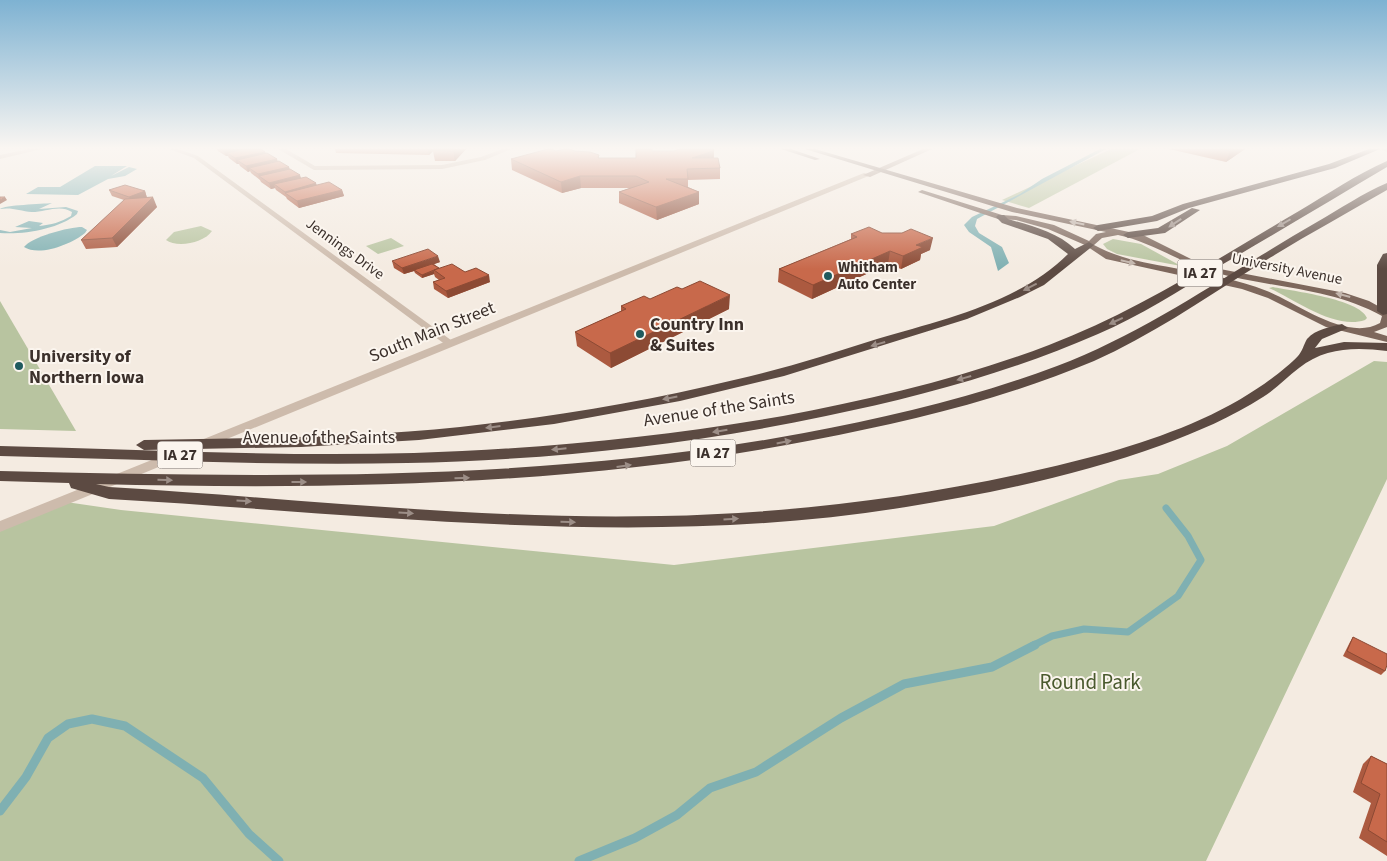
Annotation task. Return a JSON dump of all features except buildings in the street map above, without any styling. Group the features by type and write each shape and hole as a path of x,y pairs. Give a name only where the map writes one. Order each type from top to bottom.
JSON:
{"highway":[{"path":"1098,228 1154,219 1186,206 1248,189"},
{"name":"Avenue of the Saints","path":"0,450 277,458 412,458 537,451 754,426 862,405 983,372 1094,332 1130,315 1342,189"},
{"name":"IA 27","path":"0,476 346,482 474,478 613,467 761,446 889,420 1010,386 1090,357 1155,326 1266,256 1382,189"},
{"path":"1127,234 1161,231 1216,198"},
{"path":"1001,217 1005,221 1045,235 1068,247 1074,254"},
{"path":"0,450 310,442 475,430 624,408 712,390 796,369 943,324 1000,302 1054,275 1074,254 1089,245"},
{"path":"1386,314 1382,265 1387,256"},
{"path":"1306,356 1310,341 1317,336 1347,329"},
{"path":"56,478 109,492 455,516 599,522 732,519 885,506 1019,481 1103,459 1149,444 1228,411 1263,391 1306,356 1337,346 1353,344 1387,347"}],"main road":[{"name":"University Avenue","path":"913,189 1001,217 1016,218 1051,227 1109,257 1262,292 1311,318 1387,339"},
{"name":"University Avenue","path":"943,189 1015,210 1127,234 1151,242 1192,263 1219,271 1342,295 1386,314 1385,324 1381,327 1370,330 1347,329"},
{"name":"University Avenue","path":"1089,245 1099,236 1115,233 1127,234"}],"street":[{"name":"Jennings Drive","path":"240,189 450,343"},
{"name":"South Main Street","path":"0,527 831,189"}],"green space":[{"path":"1025,189 1064,189 1029,208 1002,200"},
{"path":"201,226 212,231 203,239 183,244 166,240 174,232"},
{"path":"391,238 404,246 378,254 366,246"},
{"path":"1113,239 1141,244 1181,266 1117,254 1107,249 1103,244"},
{"path":"1273,287 1339,301 1362,311 1367,318 1353,322 1341,321 1316,312 1269,288"},
{"path":"0,301 76,431 0,429"},
{"name":"Round Park","path":"1374,361 1387,362 1387,479 1206,861 0,861 0,527 66,502 121,510 674,565 994,526 1119,480 1158,474 1227,446"}],"water":[{"path":"34,189 89,189 78,195 26,194"},
{"path":"1027,189 1032,189 977,219 975,226 979,233 1002,247 1009,263 998,271 991,247 969,232 964,225 972,217"},
{"path":"52,203 39,209 66,207 78,211 77,214 61,224 40,230 0,233 0,230 10,232 32,228 15,227 29,221 43,223 39,226 43,226 60,222 71,216 72,212 63,209 32,212 0,209"},
{"path":"82,227 87,230 85,233 64,245 38,251 24,247 28,243 51,233"}],"waterway":[{"path":"1032,646 1052,636 1084,629 1128,632 1178,596 1201,560 1188,536 1166,508"},
{"path":"579,861 635,838 677,815 710,788 756,772 841,718 904,684 992,667 1035,645"},
{"path":"0,811 26,777 48,738 68,724 92,719 125,726 203,778 249,834 279,861"}],"place":[{"name":"Whitham Auto Center","path":"828,276"},
{"name":"Country Inn & Suites","path":"640,334"},
{"name":"University of Northern Iowa","path":"19,366"}]}
